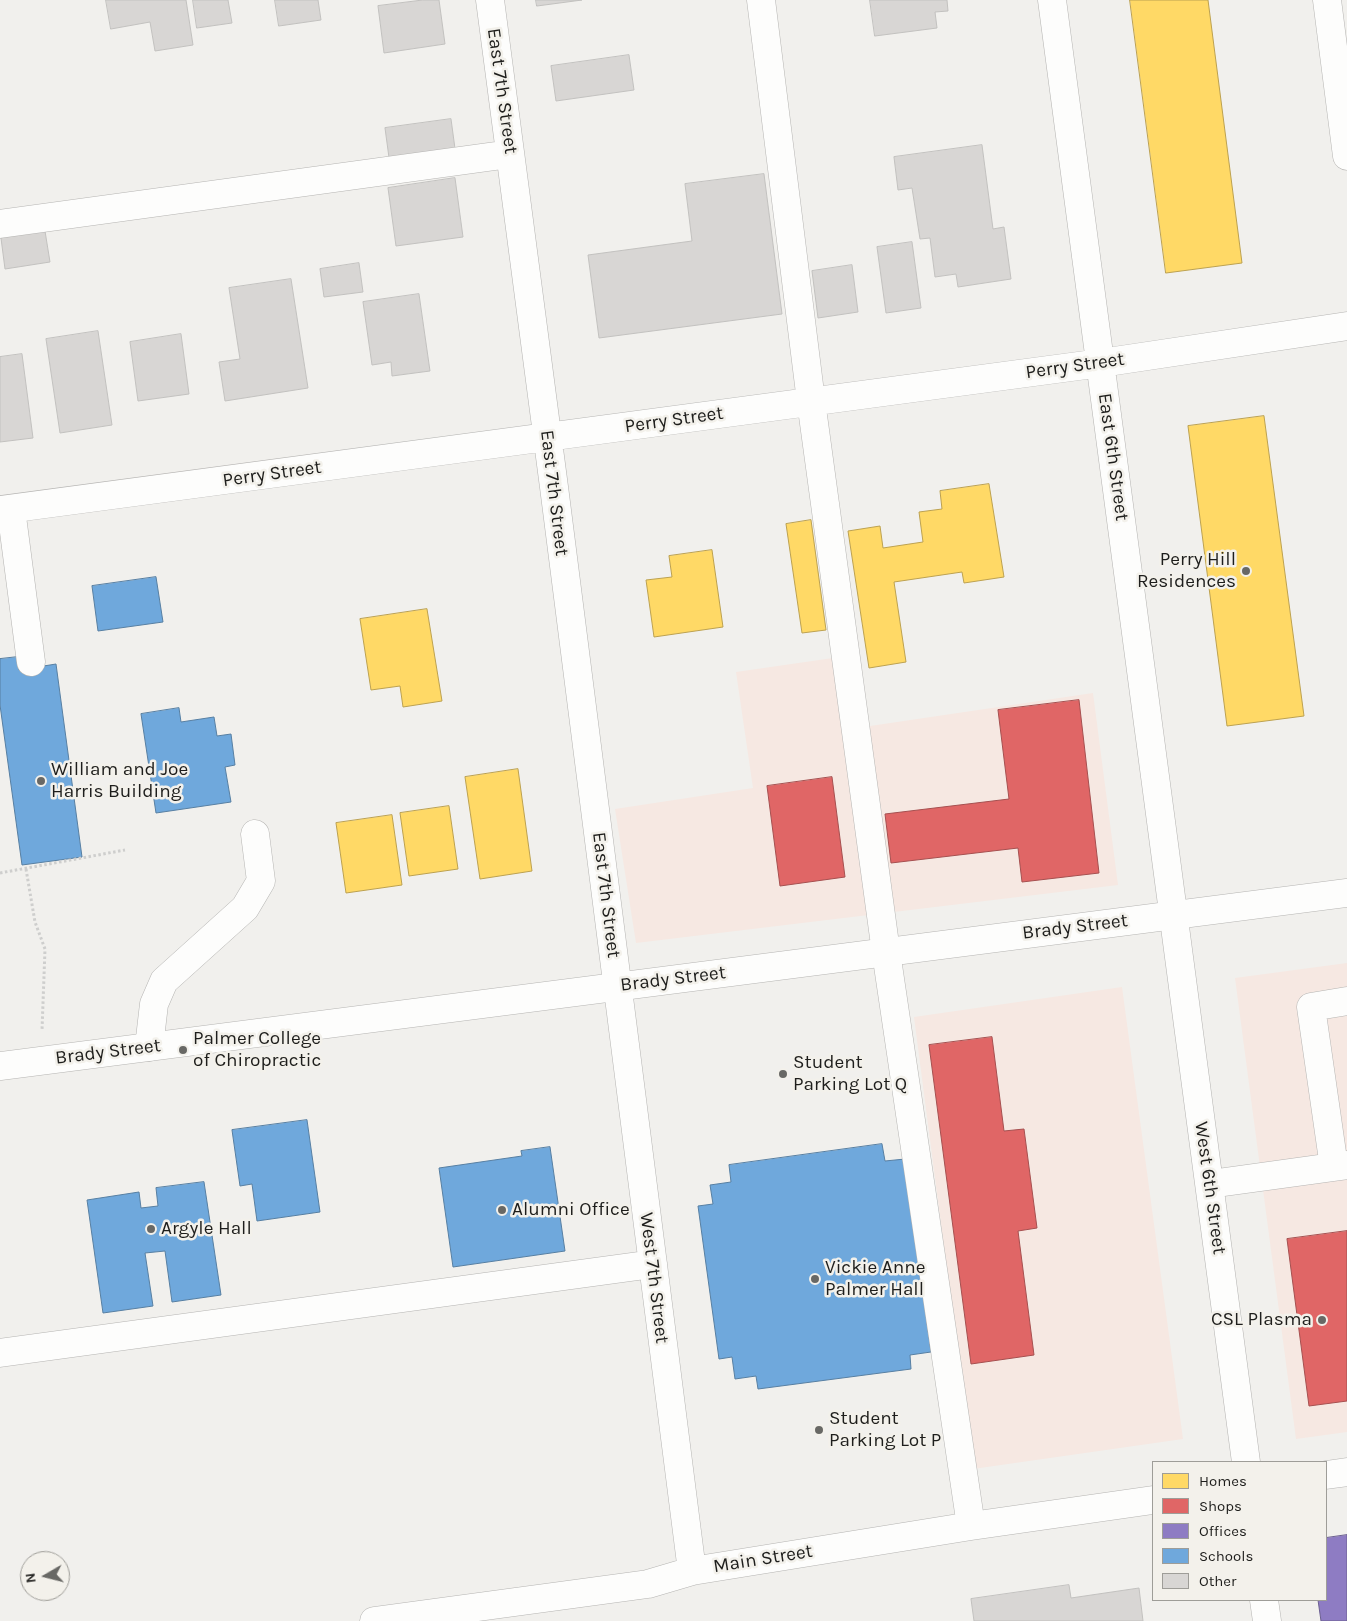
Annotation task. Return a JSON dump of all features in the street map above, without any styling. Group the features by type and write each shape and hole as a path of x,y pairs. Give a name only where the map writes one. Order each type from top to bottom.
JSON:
{"main road":[{"name":"East 7th Street","path":"490,0 617,986"},
{"path":"761,0 811,402 886,952 972,1526"},
{"name":"East 6th Street","path":"1052,0 1174,915"},
{"path":"1327,0 1347,156"},
{"path":"0,224 510,154"},
{"name":"Perry Street","path":"5,510 1101,363 1347,326"},
{"path":"5,510 31,662"},
{"path":"149,1047 154,1004 164,981 245,908 261,881 255,834"},
{"name":"Brady Street","path":"0,1066 1347,893"},
{"name":"West 6th Street","path":"1174,915 1246,1461"},
{"name":"West 7th Street","path":"617,986 692,1571"},
{"path":"1210,1184 1340,1166 1311,1007 1347,1002"},
{"path":"0,1353 653,1264"},
{"path":"1327,1476 1347,1472"},
{"name":"Main Street","path":"374,1621 648,1584 692,1571 972,1526 1152,1500"},
{"path":"1264,1601 1267,1621"}],"path":[{"path":"0,873 125,850"},
{"path":"26,869 35,922 45,949 42,1030"}],"shaded area":[{"path":"833,658 843,730 1093,693 1118,885 636,943 615,809 753,788 736,672"},
{"path":"1347,963 1347,1432 1296,1439 1235,978"},
{"path":"1122,987 1183,1439 973,1469 914,1017"}],"building: Homes":[{"path":"1130,0 1208,0 1242,263 1166,273"},
{"name":"Perry Hill Residences","path":"1264,416 1304,716 1227,726 1188,426"},
{"path":"989,484 1004,577 964,583 962,572 894,582 906,662 869,668 848,531 880,526 883,548 923,542 919,512 942,509 940,491"},
{"path":"811,520 826,630 802,633 786,524"},
{"path":"712,550 723,627 654,637 646,580 672,577 669,556"},
{"path":"427,609 442,701 403,707 400,686 371,690 360,619"},
{"path":"518,769 532,871 480,879 465,777"},
{"path":"449,806 458,869 409,876 400,813"},
{"path":"392,815 402,885 346,893 336,823"}],"building: Shops":[{"path":"1079,700 1099,873 1022,882 1018,848 891,863 885,814 1009,799 998,710"},
{"path":"832,777 845,877 780,886 767,786"},
{"path":"992,1037 1004,1131 1024,1129 1037,1228 1018,1231 1034,1355 971,1364 929,1045"},
{"name":"CSL Plasma","path":"1347,1231 1347,1401 1309,1406 1287,1239"}],"building: Offices":[{"path":"1347,1535 1347,1621 1321,1621 1318,1601 1327,1601 1327,1538"}],"building: Schools":[{"path":"156,577 163,622 98,631 92,586"},
{"name":"William and Joe Harris Building","path":"18,657 19,670 56,664 82,857 22,865 0,705 0,659"},
{"path":"179,708 181,722 214,717 217,736 231,734 235,765 225,767 231,802 156,813 141,714"},
{"path":"307,1120 320,1212 257,1221 252,1184 240,1186 232,1130"},
{"name":"Vickie Anne Palmer Hall","path":"882,1144 885,1161 905,1159 931,1352 910,1355 911,1369 758,1389 756,1376 735,1379 732,1357 719,1359 698,1206 713,1204 710,1185 731,1182 729,1165"},
{"name":"Alumni Office","path":"550,1147 565,1251 453,1267 439,1168 522,1156 521,1151"},
{"name":"Argyle Hall","path":"204,1182 221,1295 172,1302 165,1251 145,1253 153,1306 103,1313 87,1200 139,1192 141,1208 158,1206 156,1188"}],"building: Other":[{"path":"106,0 186,0 193,45 155,51 150,22 111,29"},
{"path":"193,0 228,0 232,23 197,28"},
{"path":"275,0 318,0 321,20 279,26"},
{"path":"423,0 439,0 445,44 384,53 378,6"},
{"path":"536,0 582,0 537,6"},
{"path":"870,0 947,0 948,11 935,12 937,28 875,36"},
{"path":"629,55 634,90 556,101 551,66"},
{"path":"451,119 456,156 390,165 385,128"},
{"path":"982,145 993,229 1004,227 1011,279 958,287 956,274 935,277 930,238 920,239 912,188 898,190 894,157"},
{"path":"764,174 782,314 599,338 588,255 692,241 685,184"},
{"path":"455,178 463,237 396,246 388,188"},
{"path":"45,231 50,262 5,269 1,238"},
{"path":"912,242 921,308 886,313 877,247"},
{"path":"359,263 363,292 324,297 320,269"},
{"path":"852,265 858,312 818,318 812,271"},
{"path":"291,279 308,388 225,401 219,362 240,359 229,288"},
{"path":"419,294 430,371 392,376 391,362 372,365 363,302"},
{"path":"98,331 112,425 60,433 46,339"},
{"path":"181,334 189,394 138,401 130,342"},
{"path":"22,354 33,438 0,442 0,357"},
{"path":"1069,1585 1071,1598 1139,1588 1143,1621 974,1621 971,1599"}],"place":[{"name":"Perry Hill Residences","path":"1246,571"},
{"name":"William and Joe Harris Building","path":"41,781"},
{"name":"Palmer College of Chiropractic","path":"183,1050"},
{"name":"Student Parking Lot Q","path":"783,1074"},
{"name":"Alumni Office","path":"502,1210"},
{"name":"Argyle Hall","path":"151,1229"},
{"name":"Vickie Anne Palmer Hall","path":"815,1279"},
{"name":"CSL Plasma","path":"1322,1320"},
{"name":"Student Parking Lot P","path":"819,1430"}]}
